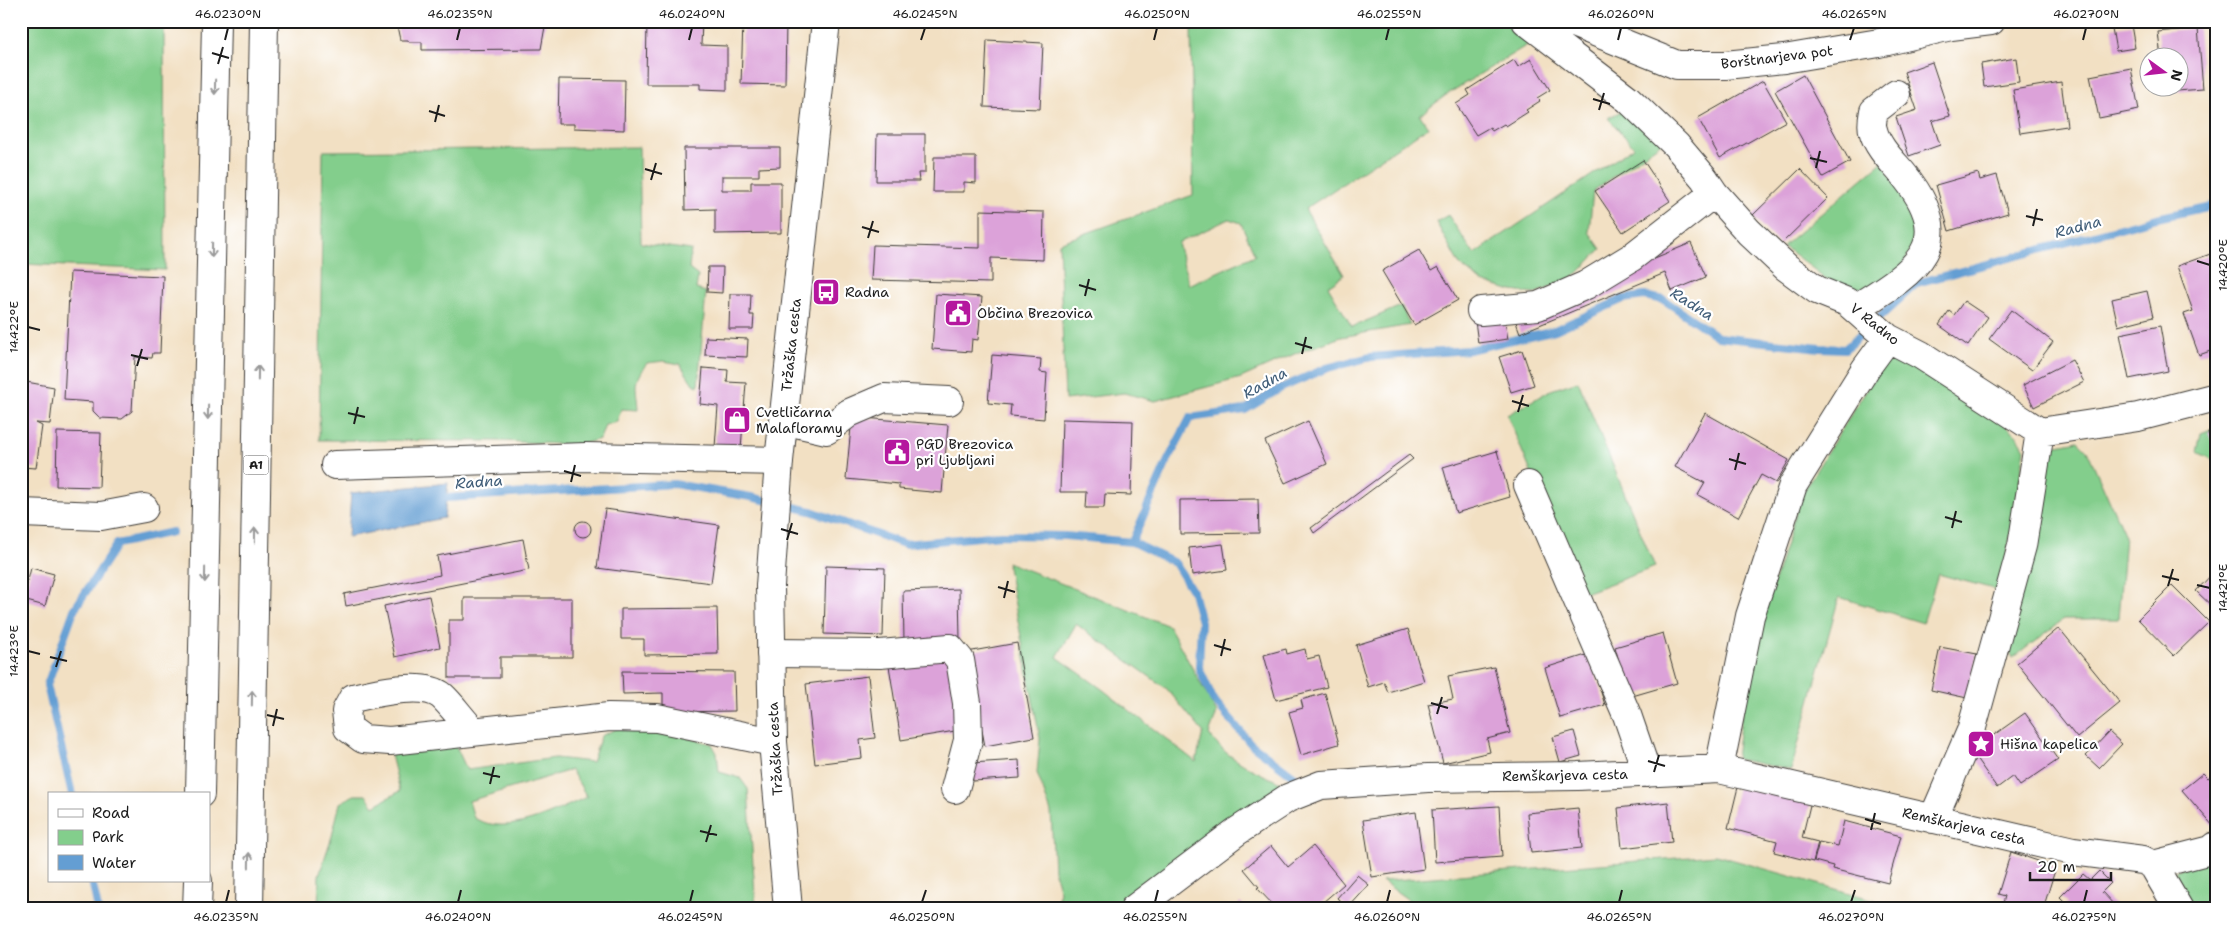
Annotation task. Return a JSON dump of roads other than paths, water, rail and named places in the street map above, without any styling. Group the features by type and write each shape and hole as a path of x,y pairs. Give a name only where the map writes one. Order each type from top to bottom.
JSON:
{"main road":[{"path":"200,792 216,21"},
{"name":"A1","path":"249,909 264,21"},
{"name":"Tržaška cesta","path":"788,909 773,742 770,586 778,461 826,21"},
{"name":"V Radno","path":"1526,21 1628,99 1676,145 1748,232 1786,267 1817,290 1847,302 1856,308 1888,338 1921,354 2040,432"},
{"name":"Borštnarjeva pot","path":"1568,21 1677,65 1724,65 1784,59 1879,43 1951,26 1990,21"},
{"path":"1856,308 1896,283 1915,266 1928,248 1930,229 1924,208 1912,185 1884,151 1872,130 1874,111 1896,94"},
{"path":"1481,311 1538,306 1586,285 1632,257 1714,193"},
{"path":"1719,769 1750,616 1793,485 1866,368 1888,338"},
{"path":"1933,819 1971,731 2022,546 2040,432 2138,417 2216,397"},
{"path":"783,420 827,430 849,413 884,398 950,401"},
{"path":"335,465 586,457 778,461"},
{"path":"1528,485 1627,715 1647,773"},
{"path":"21,513 101,516 144,508"},
{"path":"771,653 880,654 950,648 960,660 967,703 968,740 956,789"},
{"path":"474,731 609,717 657,718 773,742"},
{"name":"Remškarjeva cesta","path":"1134,909 1236,832 1288,798 1321,785 1428,778 1578,776 1719,769 2073,851 2143,860 2153,865"},
{"path":"2179,909 2153,865 2210,850 2216,846"},
{"path":"197,909 198,882"}],"water":[{"path":"448,483 444,518 348,537 351,493"}],"waterway":[{"name":"Radna","path":"446,498 674,484 751,497 811,511 904,544 1001,535 1065,536 1132,542 1167,462 1190,418 1245,410 1281,388 1327,368 1371,357 1469,350 1555,330 1623,299 1644,296 1664,300 1718,337 1845,349 1917,283 2157,218 2216,205"},
{"path":"72,792 47,685 74,610 117,544 172,532"},
{"path":"1132,542 1175,563 1193,592 1201,622 1199,668 1213,699 1251,744 1295,777"},
{"path":"92,882 98,909"}],"place":[{"name":"Radna","path":"826,292"},
{"name":"Občina Brezovica","path":"958,313"},
{"name":"Cvetličarna Malafloramy","path":"737,420"},
{"name":"PGD Brezovica pri Ljubljani","path":"897,452"},
{"name":"Hišna kapelica","path":"1981,744"}]}
